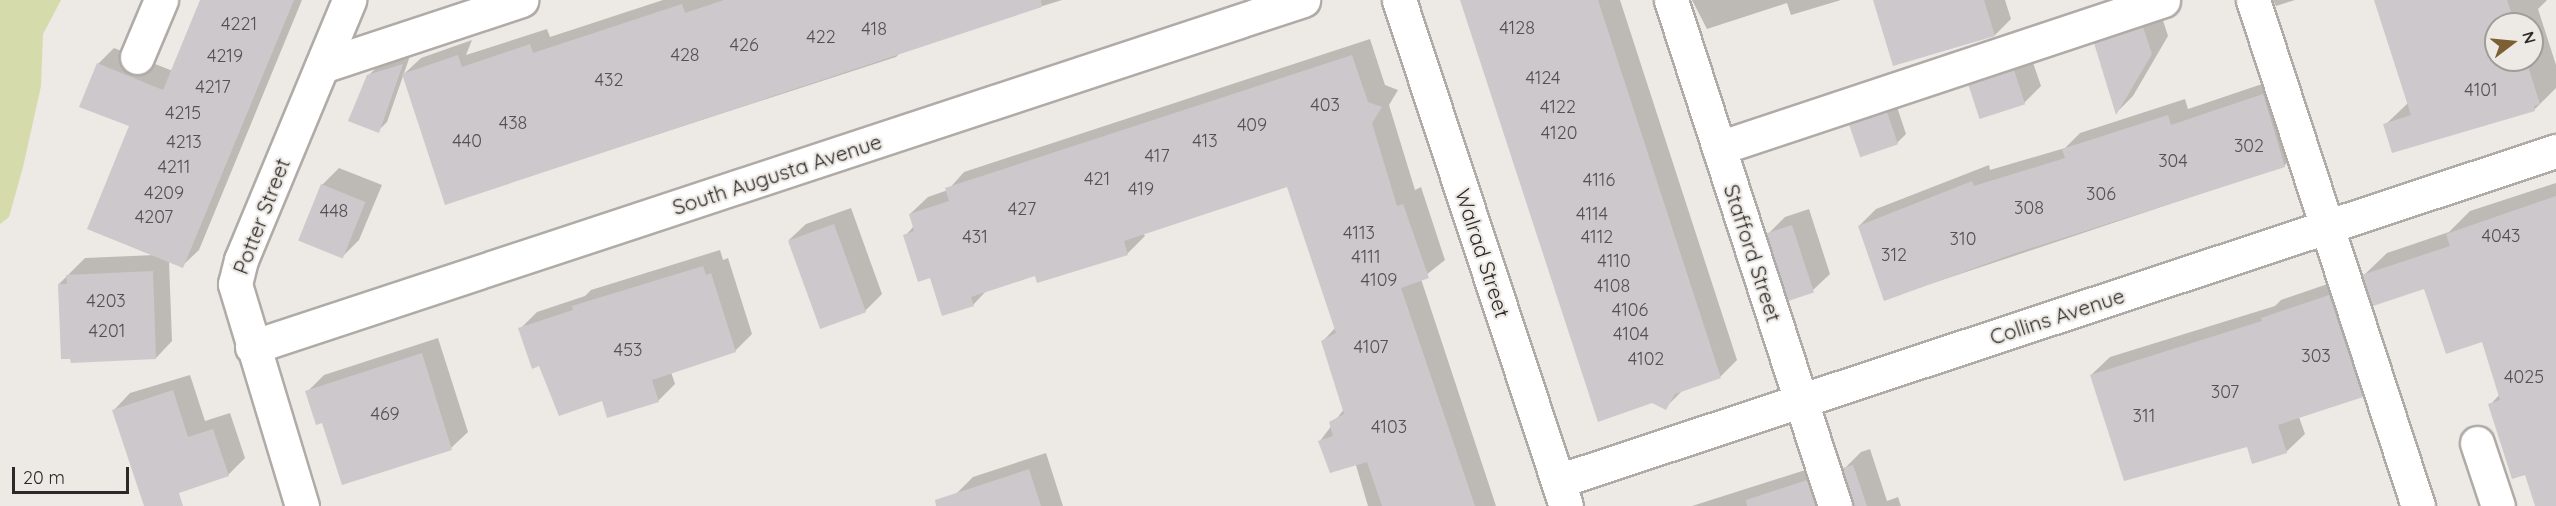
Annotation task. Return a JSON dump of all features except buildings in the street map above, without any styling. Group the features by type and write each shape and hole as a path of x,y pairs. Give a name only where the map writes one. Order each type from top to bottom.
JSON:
{"street":[{"path":"137,57 161,0"},
{"name":"Potter Street","path":"302,506 252,348 236,284 241,260 349,0"},
{"path":"321,66 521,0"},
{"name":"South Augusta Avenue","path":"252,348 1303,0"},
{"name":"Walrad Street","path":"1399,0 1562,493"},
{"name":"Stafford Street","path":"1671,0 1835,506"},
{"path":"1719,148 2163,0"},
{"path":"2253,0 2418,506"},
{"name":"Collins Avenue","path":"1562,493 1801,401 2556,151"},
{"path":"2477,443 2498,506"}],"green space":[{"path":"0,0 61,0 43,34 41,86 23,167 9,217 0,224"}]}
